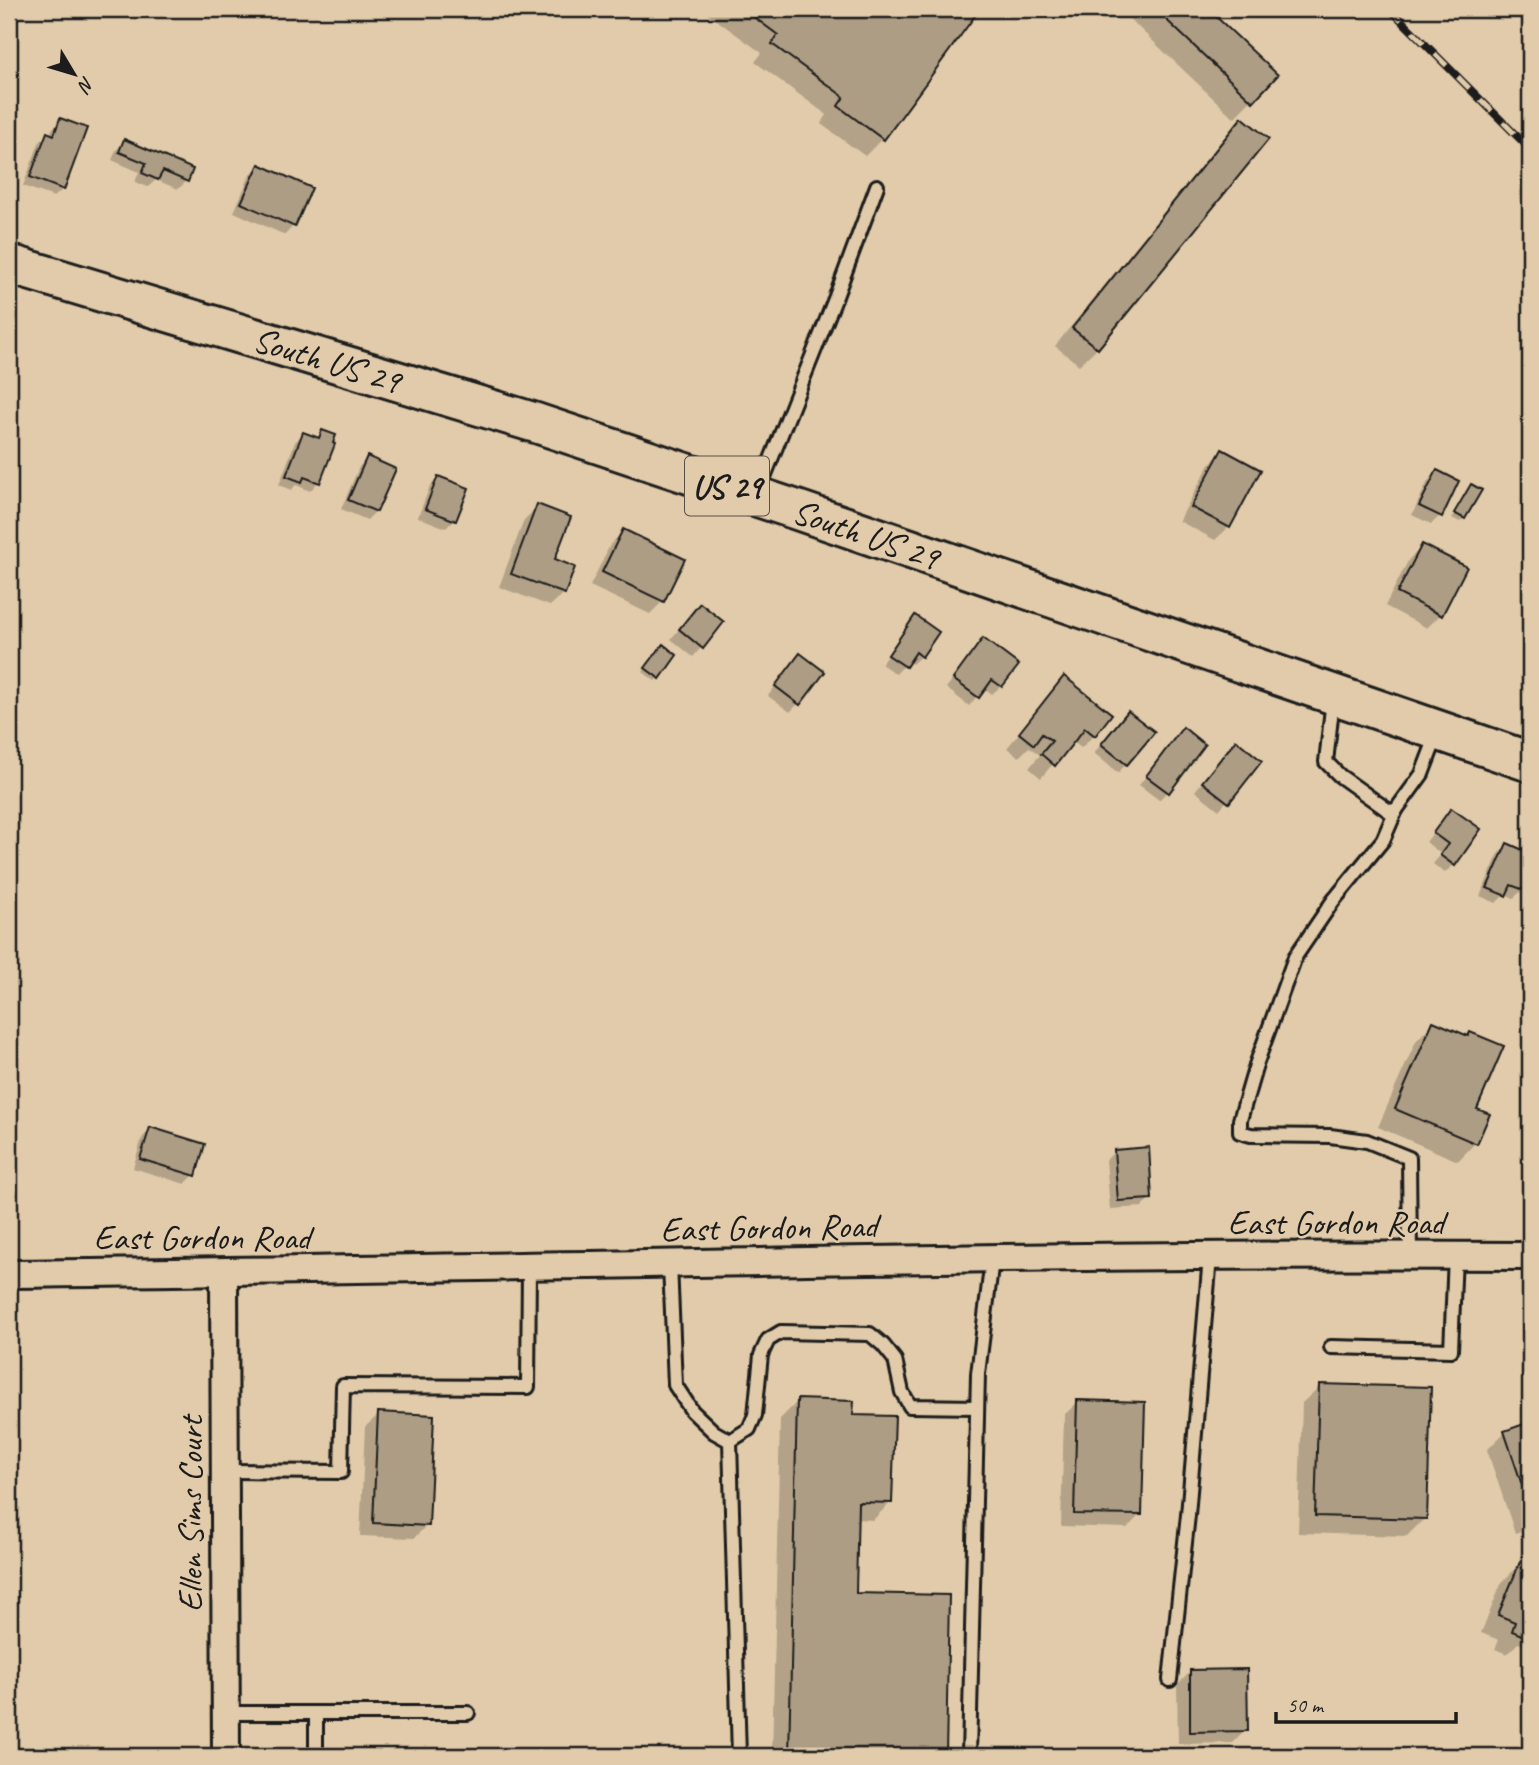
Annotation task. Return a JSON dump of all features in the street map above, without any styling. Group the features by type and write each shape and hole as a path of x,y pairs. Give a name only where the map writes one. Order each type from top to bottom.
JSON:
{"main road":[{"name":"South US 29","path":"9,264 536,423 1439,731"},
{"name":"US 29","path":"1439,731 1530,762"}],"street":[{"name":"East Gordon Road","path":"9,1273 992,1259 1530,1256"},
{"name":"Ellen Sims Court","path":"224,1272 226,1756"}],"lane":[{"path":"756,496 877,186"},
{"path":"1334,696 1326,762 1340,776 1389,811 1396,810"},
{"path":"1410,1256 1409,1158 1367,1141 1331,1136 1251,1135 1240,1132 1240,1120 1256,1065 1296,957 1333,901 1383,840 1396,810 1422,774 1439,731"},
{"path":"1331,1347 1451,1350 1455,1256"},
{"path":"1170,1680 1188,1515 1210,1257"},
{"path":"969,1756 978,1374 992,1259"},
{"path":"670,1264 675,1385 692,1411 713,1432 730,1441"},
{"path":"225,1471 341,1472 343,1386 528,1387 529,1267"},
{"path":"730,1441 749,1429 755,1415 761,1355 768,1340 781,1332 870,1334 895,1360 902,1392 911,1406 977,1407"},
{"path":"730,1441 739,1756"},
{"path":"226,1713 468,1713"},
{"path":"316,1713 316,1756"}],"building":[{"path":"743,9 980,9 884,140 838,106 844,97 772,44 778,35"},
{"path":"1155,9 1208,9 1278,75 1253,102"},
{"path":"1242,117 1269,139 1098,349 1072,328"},
{"path":"60,118 87,128 64,190 30,177 47,132 54,135"},
{"path":"124,139 193,169 188,182 163,171 158,180 142,173 146,163 119,152"},
{"path":"259,164 312,188 295,227 241,203"},
{"path":"322,430 336,435 320,483 304,477 302,482 286,476 303,432 319,438"},
{"path":"1222,449 1261,470 1230,528 1191,507"},
{"path":"367,456 396,469 377,512 348,500"},
{"path":"1437,470 1459,481 1442,517 1419,506"},
{"path":"438,476 469,488 456,521 425,509"},
{"path":"1471,484 1482,490 1465,519 1454,513"},
{"path":"537,504 571,517 555,559 575,567 565,594 511,574"},
{"path":"623,529 685,559 664,602 602,572"},
{"path":"1422,544 1467,567 1442,616 1397,593"},
{"path":"700,603 724,622 703,649 679,629"},
{"path":"915,615 939,632 922,657 916,652 906,667 888,655"},
{"path":"983,638 1019,665 1002,687 992,680 979,698 953,679"},
{"path":"663,644 677,655 660,679 645,668"},
{"path":"800,653 825,672 800,705 775,686"},
{"path":"1064,676 1112,714 1095,736 1085,728 1055,766 1041,754 1052,741 1042,734 1034,745 1019,733"},
{"path":"1128,711 1155,732 1127,765 1101,744"},
{"path":"1183,727 1205,745 1169,793 1146,776"},
{"path":"1236,740 1262,761 1229,803 1202,782"},
{"path":"1451,808 1481,829 1455,866 1440,855 1448,844 1433,833"},
{"path":"1507,843 1530,853 1530,877 1524,890 1511,885 1506,896 1487,888"},
{"path":"1433,1021 1468,1036 1470,1032 1504,1046 1477,1109 1490,1114 1477,1144 1395,1109"},
{"path":"150,1127 205,1144 196,1176 140,1159"},
{"path":"1149,1147 1152,1199 1118,1201 1114,1150"},
{"path":"1319,1384 1431,1387 1427,1519 1315,1516"},
{"path":"797,1399 854,1401 853,1415 895,1416 892,1503 858,1502 856,1593 949,1595 946,1756 789,1756"},
{"path":"1077,1400 1145,1402 1142,1515 1074,1514"},
{"path":"378,1412 434,1415 429,1526 373,1523"},
{"path":"1530,1422 1530,1509 1504,1431"},
{"path":"1520,1562 1530,1566 1530,1626 1526,1637 1512,1631 1515,1622 1498,1615"},
{"path":"1247,1669 1248,1731 1190,1732 1190,1670"}],"railway":[{"path":"1390,9 1530,149"}]}
